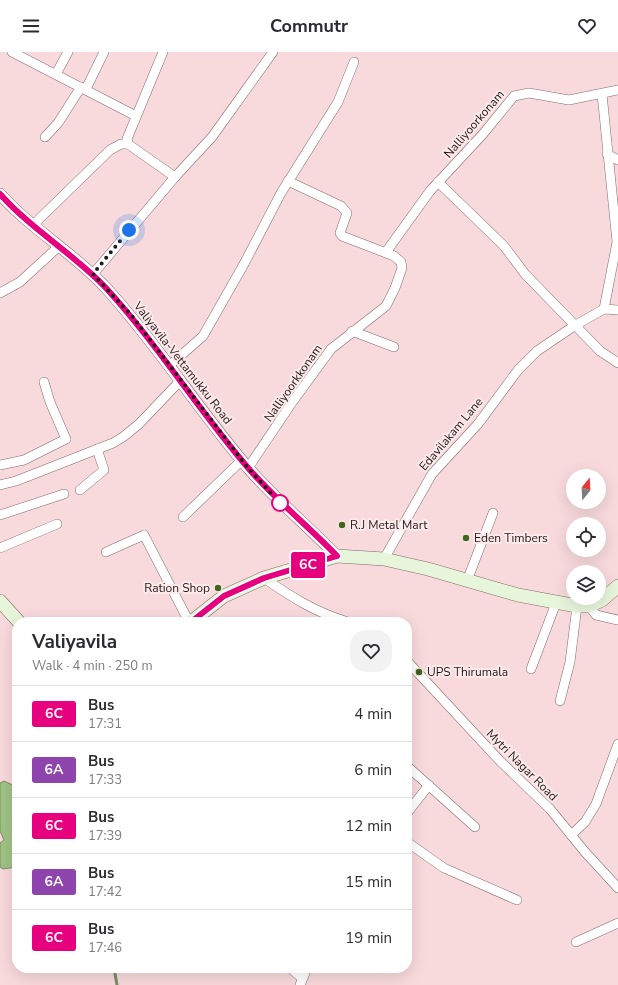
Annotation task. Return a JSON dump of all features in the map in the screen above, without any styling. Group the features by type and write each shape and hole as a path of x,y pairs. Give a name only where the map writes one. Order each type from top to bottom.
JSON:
{"main road":[{"path":"197,617 224,596 264,578 337,556 384,559 428,569 556,603 583,606 602,600 618,586"},
{"path":"0,601 14,617"}],"street":[{"path":"12,52 136,116"},
{"path":"56,74 68,52"},
{"path":"45,138 84,88 104,52"},
{"path":"128,144 127,139 163,52"},
{"path":"93,274 174,177 212,137 273,52"},
{"path":"169,366 203,336 288,181 338,102 354,62"},
{"name":"Nalliyoorkonam","path":"386,252 404,225 438,182 483,134 514,96 529,93 569,100 618,90"},
{"path":"602,94 607,154 618,242 604,309 618,310"},
{"path":"33,225 110,150 121,144 128,144 174,177"},
{"path":"607,154 618,160"},
{"path":"288,181 320,195 344,208 346,213 340,233 342,236 386,252"},
{"path":"438,182 504,246 524,274 574,326 600,351 618,363"},
{"name":"Valiyavila-Vettamukku Road","path":"0,194 58,247 93,274 132,316 180,381 245,464 281,503 337,556"},
{"path":"0,293 20,282 58,247"},
{"name":"Nalliyoorkkonam","path":"183,517 245,464 331,349 352,331 374,317 386,306 395,288 402,268 401,262 386,252"},
{"name":"Edavilakam Lane","path":"384,559 432,474 478,424 518,370 537,351 574,326 604,309"},
{"path":"352,331 394,347"},
{"path":"0,485 16,481 114,443 139,424 180,381"},
{"path":"0,465 24,460 66,439 50,402 44,382"},
{"path":"80,490 104,470 97,449"},
{"path":"0,515 64,494"},
{"path":"467,580 493,513"},
{"path":"0,548 57,524"},
{"path":"106,552 144,535 187,617"},
{"path":"264,578 291,597 330,617"},
{"path":"531,669 556,603"},
{"path":"560,701 583,606 596,615 618,620"},
{"name":"Mytri Nagar Road","path":"412,666 500,760 550,809 571,835 617,882"},
{"path":"571,835 585,822 596,804 618,744"},
{"path":"412,770 475,827"},
{"path":"412,807 429,785"},
{"path":"412,846 444,868 517,900"},
{"path":"576,942 618,923"},
{"path":"294,973 301,982"}],"shaded area":[{"path":"4,781 12,785 12,868 3,869 0,867 0,843 4,840 0,831 0,783"}],"waterway":[{"path":"115,973 117,985"}],"bus line":[{"name":"6C","path":"0,194 58,247 93,274 132,316 248,468 290,512 317,535 337,556 264,578 224,596 197,617"}],"place":[{"name":"R.J Metal Mart","path":"342,525"},
{"name":"Eden Timbers","path":"466,538"},
{"name":"Ration Shop","path":"218,588"},
{"name":"UPS Thirumala","path":"419,672"}],"route":[{"path":"129,230 93,274 132,316 248,468 280,503"}]}
